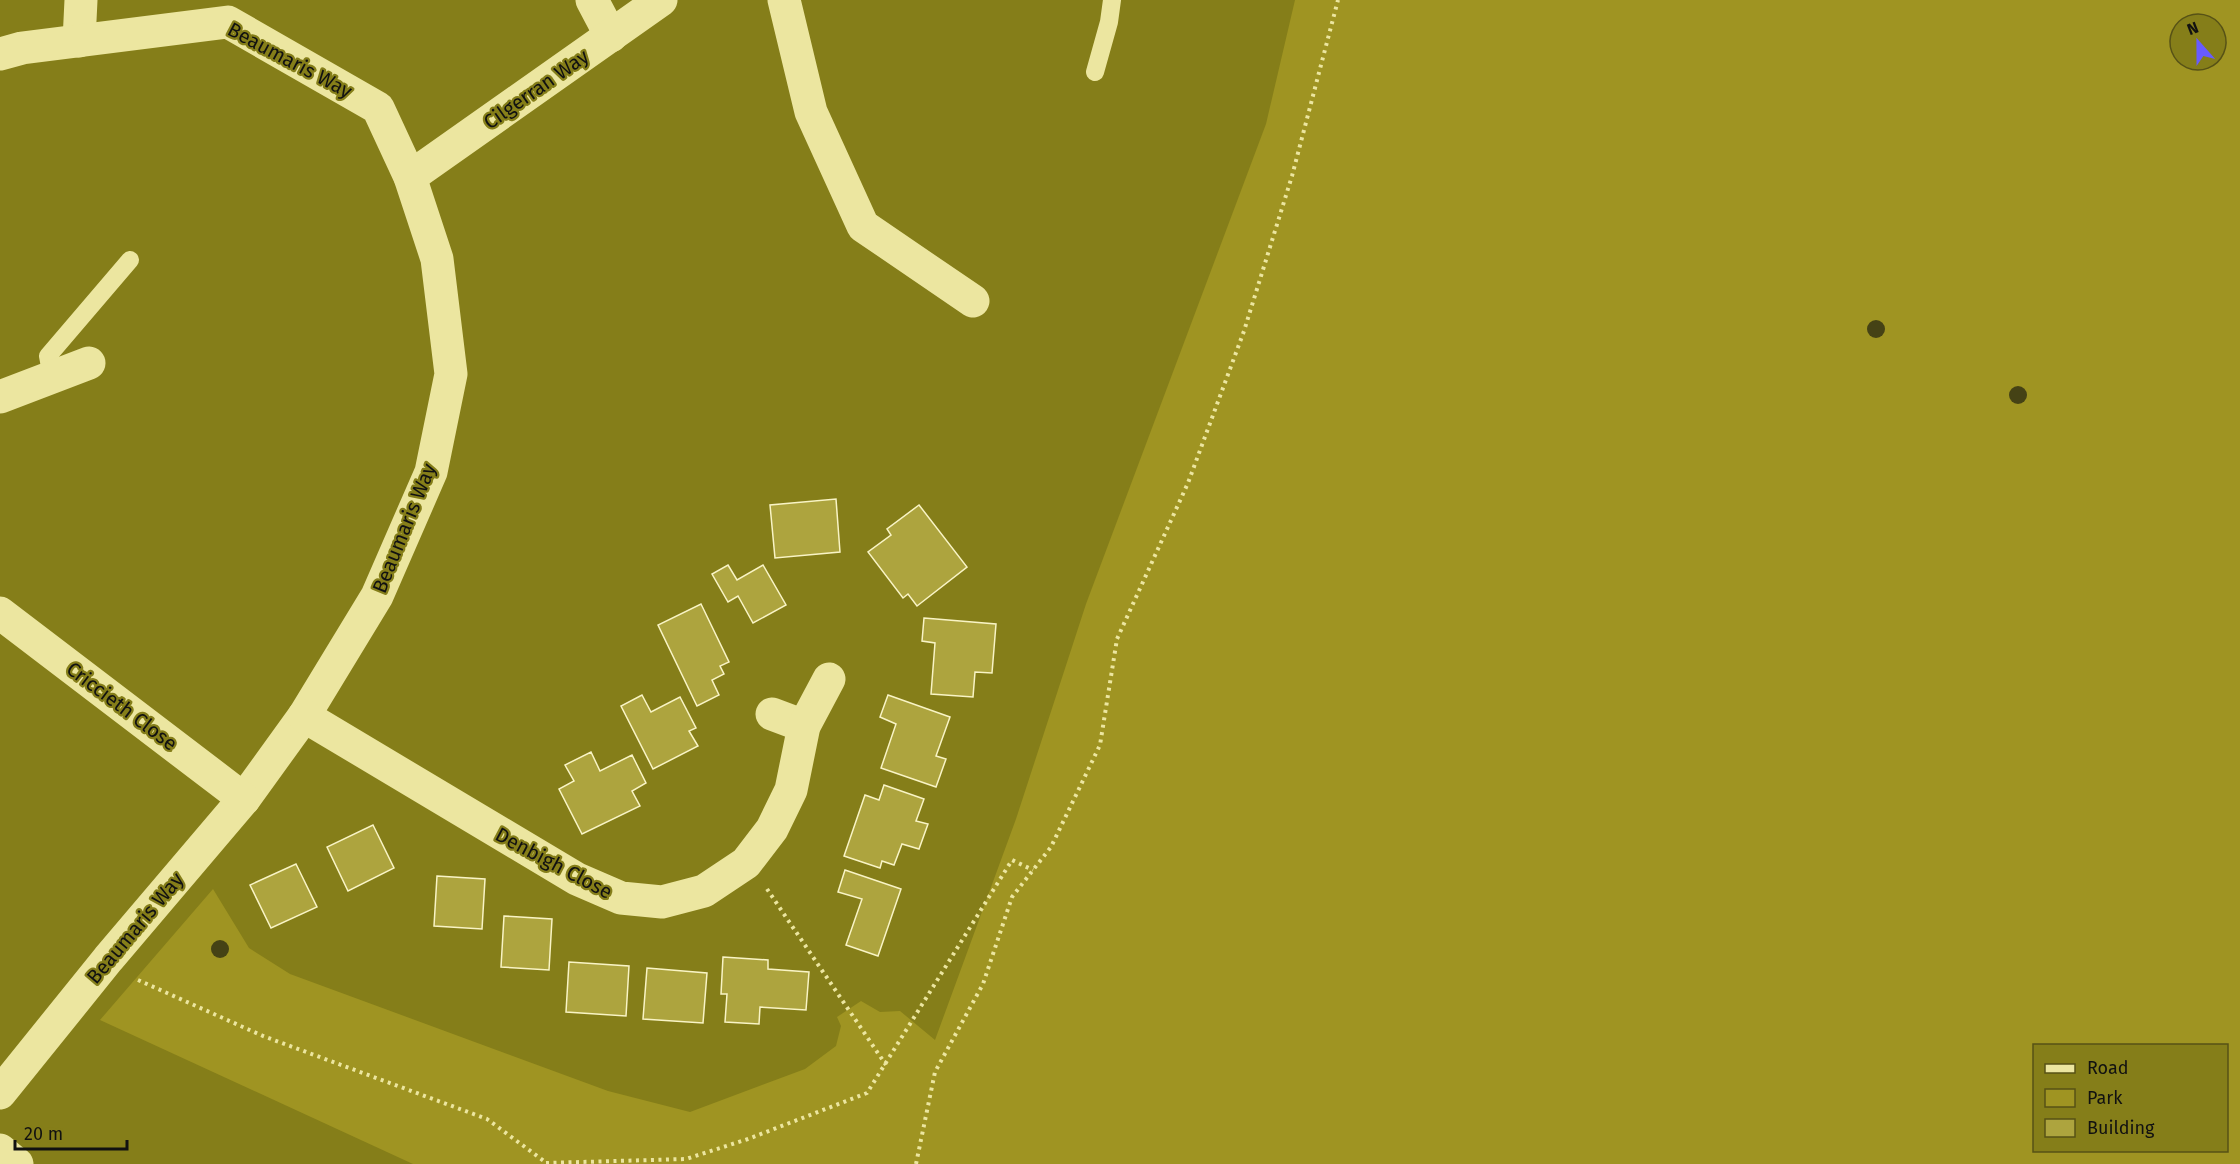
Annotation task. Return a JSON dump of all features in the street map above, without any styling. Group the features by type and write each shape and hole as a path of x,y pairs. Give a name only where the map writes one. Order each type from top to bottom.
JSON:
{"street":[{"path":"79,41 81,0"},
{"path":"592,0 611,36"},
{"name":"Cilgerran Way","path":"410,177 661,0"},
{"path":"783,0 811,112 863,226 973,301"},
{"name":"Beaumaris Way","path":"0,54 22,48 228,22 378,108 410,177 437,259 451,374 431,472 377,596 304,716 244,799 108,959 0,1093"},
{"path":"0,397 89,363"},
{"name":"Criccieth Close","path":"0,613 244,799"},
{"name":"Denbigh Close","path":"304,716 577,879 621,898 662,902 704,891 746,863 772,830 790,790 804,726 829,679"},
{"path":"772,714 804,726"},
{"path":"0,1150 17,1164"}],"lane":[{"path":"1095,72 1112,0"},
{"path":"52,377 48,356 130,260"}],"path":[{"path":"916,1164 935,1072 983,984 1012,897 1051,847 1100,746 1117,639 1188,483 1244,331 1292,176 1338,0"},
{"path":"108,959 138,980 263,1036 487,1119 547,1163 686,1159 748,1139 867,1093 1012,860 1033,870"},
{"path":"766,887 886,1065"}],"green space":[{"path":"1295,0 2240,0 2240,1164 413,1164 100,1020 213,889 249,948 290,974 608,1091 690,1112 805,1069 836,1046 841,1026 837,1017 861,1001 880,1012 900,1011 935,1040 1016,819 1086,604 1266,124"}],"building":[{"path":"836,499 840,552 775,558 770,505"},
{"path":"919,505 967,567 917,606 908,594 903,598 868,552 891,535 887,529"},
{"path":"728,565 737,580 763,565 786,605 753,623 738,596 728,602 712,574"},
{"path":"701,604 729,662 720,666 724,674 712,680 719,695 697,706 658,625"},
{"path":"924,618 996,624 992,673 975,672 973,697 931,694 935,643 922,641"},
{"path":"642,695 651,712 680,697 696,728 689,731 698,746 653,769 621,706"},
{"path":"888,695 950,717 936,756 946,759 936,787 881,768 896,724 880,717"},
{"path":"591,752 600,771 632,755 646,783 632,791 640,806 582,834 559,789 574,781 565,765"},
{"path":"884,785 924,799 916,821 928,824 919,849 902,844 894,865 882,861 880,868 844,856 865,795 879,800"},
{"path":"373,825 394,868 348,891 327,847"},
{"path":"296,864 317,907 271,928 250,885"},
{"path":"845,870 901,889 878,956 846,945 862,899 838,892"},
{"path":"437,876 485,879 482,929 434,926"},
{"path":"504,916 552,919 549,970 501,967"},
{"path":"723,957 768,960 768,969 809,972 806,1010 760,1007 759,1024 725,1022 727,994 721,994"},
{"path":"569,962 629,966 626,1016 566,1012"},
{"path":"647,968 707,973 703,1023 643,1019"}]}
